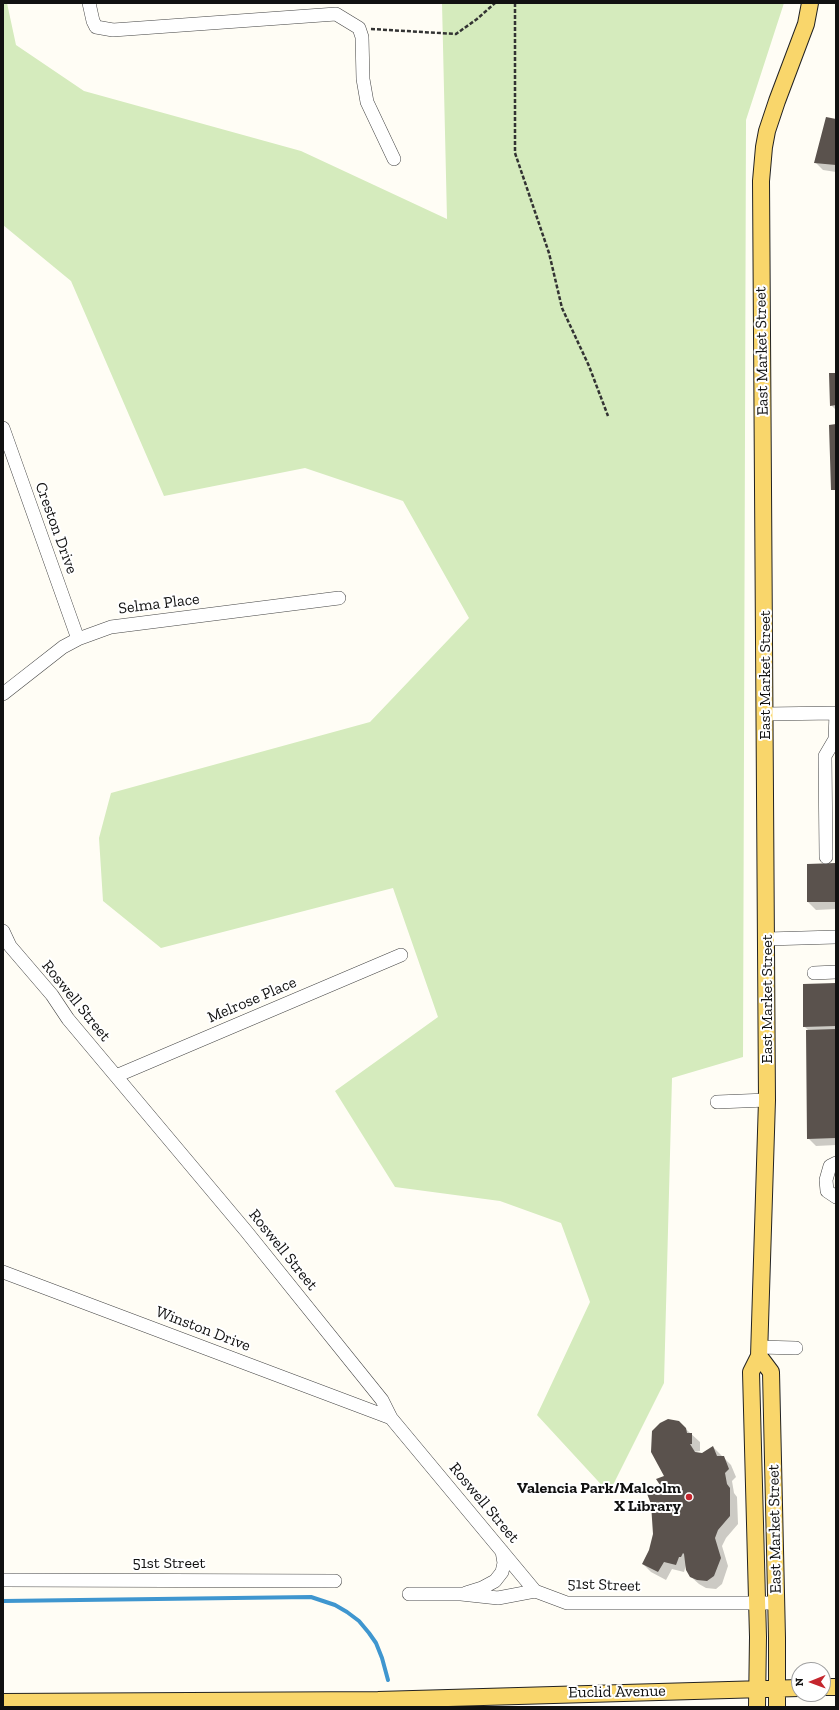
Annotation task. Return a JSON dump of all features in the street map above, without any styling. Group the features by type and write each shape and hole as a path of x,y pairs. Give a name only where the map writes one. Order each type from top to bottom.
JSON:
{"main road":[{"name":"East Market Street","path":"758,1689 751,1372 759,1351 767,1100 767,939 761,309 762,164 771,116 806,24 810,3"},
{"name":"East Market Street","path":"759,1351 770,1372 777,1707"},
{"name":"Euclid Avenue","path":"3,1702 55,1704 348,1704 791,1688"},
{"path":"757,1707 758,1689"}],"street":[{"path":"90,3 93,21 96,27 113,30 336,14 359,28 362,37 363,79 367,102 394,159"},
{"name":"Creston Drive","path":"3,428 78,639"},
{"name":"Selma Place","path":"3,694 63,647 78,639 111,627 339,598"},
{"path":"765,714 836,713 835,739 825,756 826,857"},
{"name":"Roswell Street","path":"3,931 10,946 52,995 68,1019 246,1231 377,1394 392,1418 536,1591"},
{"path":"767,939 836,937"},
{"name":"Melrose Place","path":"116,1076 401,955"},
{"path":"814,973 836,972"},
{"path":"717,1102 767,1100"},
{"path":"836,1163 830,1166 826,1180 827,1191 836,1197"},
{"name":"Winston Drive","path":"3,1272 392,1418"},
{"path":"759,1351 796,1348"},
{"path":"461,1594 482,1588 495,1581 502,1572 504,1563 502,1551"},
{"name":"51st Street","path":"3,1580 335,1581"},
{"path":"409,1594 461,1594 498,1598 536,1591"},
{"name":"51st Street","path":"536,1591 567,1603 776,1603"}],"path":[{"path":"359,28 456,34 477,19 495,3"},
{"path":"515,3 515,153 549,253 562,308 589,366 608,416"}],"green space":[{"path":"3,3 7,3 16,45 84,91 301,151 447,219 442,3 784,3 746,120 743,1057 672,1078 664,1383 609,1493 537,1415 590,1302 561,1223 500,1201 395,1187 335,1091 438,1017 393,888 161,948 103,901 99,838 111,793 370,722 469,618 403,501 305,468 164,496 71,281 3,225"}],"building":[{"path":"826,117 836,119 836,165 814,163"},
{"path":"829,373 836,373 836,405 830,406"},
{"path":"836,424 836,490 831,490 829,425"},
{"path":"836,863 836,902 807,902 807,864"},
{"path":"836,983 836,1026 803,1027 803,984"},
{"path":"836,1029 836,1138 807,1139 806,1030"},
{"name":"Valencia Park/Malcolm X Library","path":"668,1419 679,1421 686,1428 687,1433 692,1433 692,1444 690,1444 695,1452 702,1453 713,1446 717,1456 724,1456 729,1469 725,1473 727,1484 730,1488 730,1516 718,1530 715,1538 721,1558 714,1576 707,1581 697,1580 690,1577 686,1570 683,1553 681,1557 679,1557 676,1565 664,1562 658,1572 642,1564 649,1550 653,1534 651,1504 646,1491 660,1485 656,1479 664,1476 651,1452 652,1431 660,1423"}],"waterway":[{"path":"3,1601 311,1597 335,1605 359,1621 376,1643 388,1680"}],"place":[{"name":"Valencia Park/Malcolm X Library","path":"689,1497"}]}
